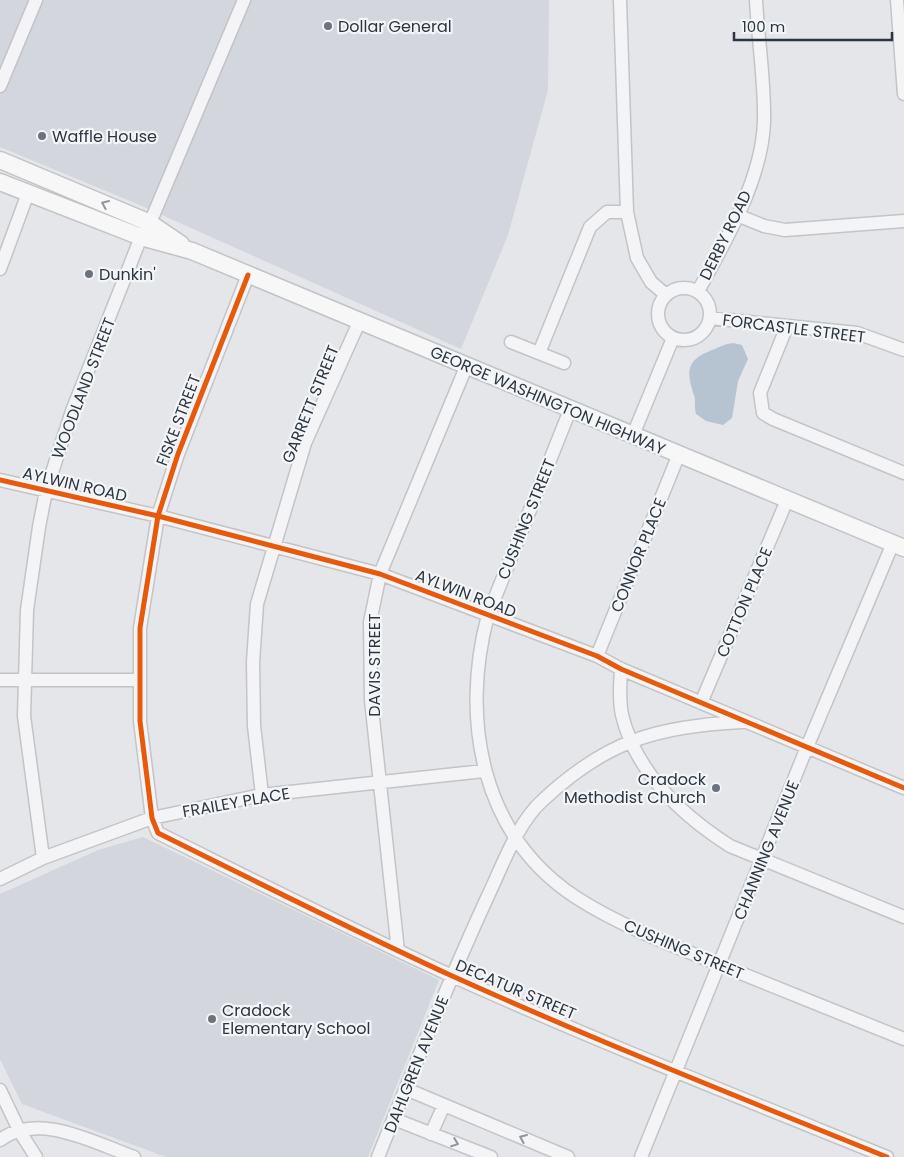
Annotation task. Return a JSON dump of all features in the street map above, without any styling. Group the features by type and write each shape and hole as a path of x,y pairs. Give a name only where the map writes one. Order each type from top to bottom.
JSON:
{"main road":[{"name":"GEORGE WASHINGTON HIGHWAY","path":"0,160 150,223 192,251"},
{"name":"GEORGE WASHINGTON HIGHWAY","path":"0,182 141,237 192,251 360,320 466,367 899,545"}],"street":[{"path":"0,86 36,0"},
{"name":"WOODLAND STREET","path":"43,858 24,716 27,610 46,491 72,411 141,237 150,223 244,0"},
{"path":"620,0 627,212 638,258 651,282 666,295 658,310 658,318 661,327 673,338 689,340 697,338 708,326 710,318"},
{"name":"DERBY ROAD","path":"698,291 744,203 758,157 764,122 756,0"},
{"path":"897,0 904,94"},
{"path":"0,269 28,194"},
{"path":"539,353 590,227 607,212 627,212"},
{"path":"737,215 764,226 785,230 904,221"},
{"name":"FISKE STREET","path":"152,818 140,721 140,628 158,516 178,454 248,275"},
{"name":"DERBY ROAD","path":"666,295 681,288 698,291 708,302 710,318"},
{"name":"FORCASTLE STREET","path":"710,318 858,333 904,350"},
{"name":"GARRETT STREET","path":"262,795 254,726 253,662 257,604 273,545 305,443 360,320"},
{"path":"787,326 760,393 763,413 773,419 904,473"},
{"path":"634,435 673,338"},
{"path":"511,342 564,363"},
{"name":"DAVIS STREET","path":"398,950 371,700 370,622 380,574 466,367"},
{"name":"CUSHING STREET","path":"570,410 488,615 480,644 476,689 477,731 484,771 515,837 537,864 576,897 643,934 904,1039"},
{"name":"CONNOR PLACE","path":"597,656 679,454"},
{"name":"AYLWIN ROAD","path":"0,480 158,516 380,574 597,656 621,669 904,788"},
{"name":"COTTON PLACE","path":"701,703 787,500"},
{"name":"CHANNING AVENUE","path":"641,1157 721,965 807,747 899,545"},
{"path":"621,669 622,715 631,740 651,774 672,802 705,830 730,846 904,917"},
{"path":"0,680 140,680"},
{"name":"DAHLGREN AVENUE","path":"378,1157 452,976 515,837 541,801 589,762 631,740 702,724 747,722"},
{"name":"FRAILEY PLACE","path":"0,880 43,858 152,818 262,795 484,771"},
{"name":"DECATUR STREET","path":"152,818 158,833 452,976 676,1072 887,1157"},
{"path":"406,1089 568,1157"},
{"path":"0,1090 20,1132 36,1157"},
{"path":"431,1134 444,1105"},
{"path":"394,1119 491,1157"},
{"path":"0,1140 6,1135 39,1127 63,1132 134,1157"}],"shaded area":[{"path":"0,0 549,0 548,90 508,235 461,349 142,206 0,147"},
{"name":"Cradock Elementary School","path":"143,837 439,980 368,1157 166,1157 22,1104 0,1059 0,894 98,850"}],"water":[{"path":"733,343 742,345 748,359 738,381 732,418 723,425 706,421 696,414 695,397 689,373 690,367 697,358 712,350"}],"cycle path":[{"path":"248,275 178,454 158,516 140,628 140,721 152,818 158,833 450,975 558,1023 887,1157"},
{"path":"0,480 158,516 380,574 597,656 621,669 904,788"}],"place":[{"name":"Dollar General","path":"328,26"},
{"name":"Waffle House","path":"42,136"},
{"name":"Dunkin'","path":"89,274"},
{"name":"Cradock Methodist Church","path":"716,788"},
{"name":"Cradock Elementary School","path":"212,1019"}]}
